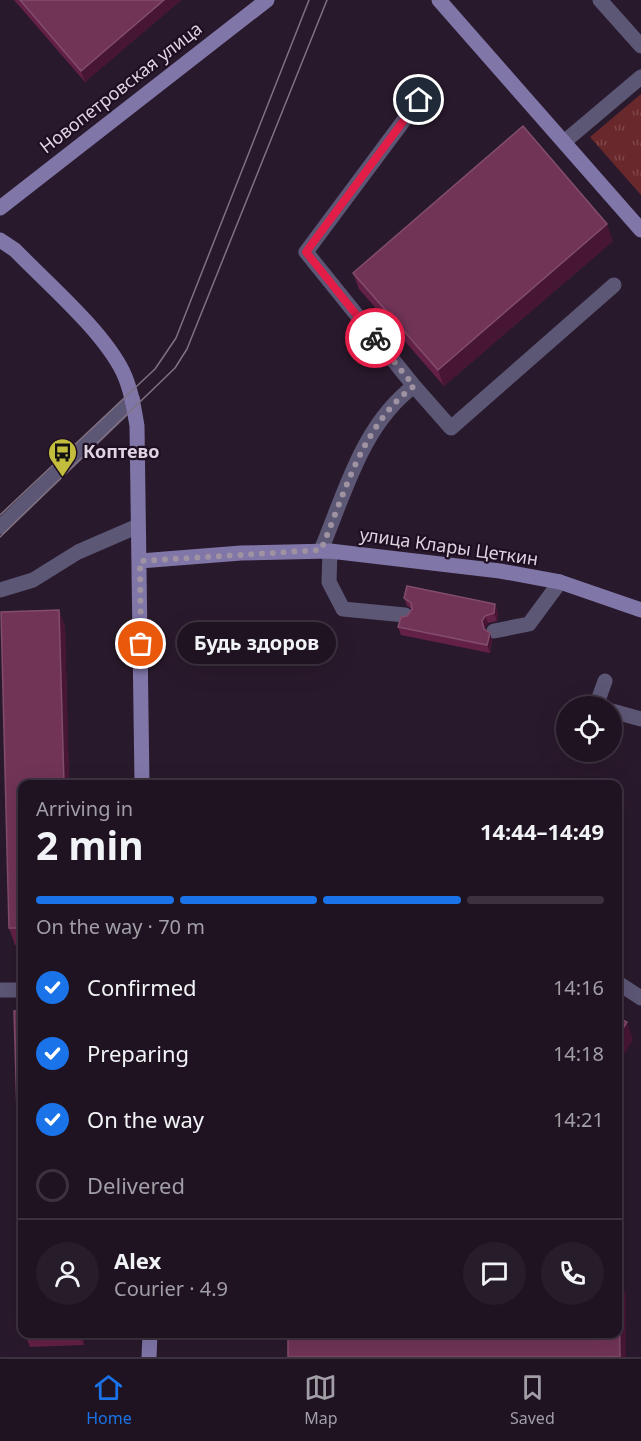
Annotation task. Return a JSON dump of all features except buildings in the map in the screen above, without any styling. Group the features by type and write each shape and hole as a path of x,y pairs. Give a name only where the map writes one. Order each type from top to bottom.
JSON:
{"street":[{"name":"Новопетровская улица","path":"0,208 267,0"},
{"path":"439,0 641,230"},
{"path":"600,0 641,46"},
{"path":"564,142 641,77"},
{"path":"419,100 306,252 414,386 451,428 614,285"},
{"path":"0,240 15,250 96,334 123,372 133,400 137,426 142,780"},
{"path":"405,615 343,609 329,582 325,550 349,475 394,401 414,386"},
{"path":"0,526 133,400"},
{"path":"0,590 33,580 78,552 138,526"},
{"name":"улица Клары Цеткин","path":"140,561 325,550 500,570 560,582 641,610"},
{"path":"494,632 529,624 560,582"},
{"path":"600,696 605,681"},
{"path":"622,714 641,719"},
{"path":"622,986 641,998"},
{"path":"0,990 18,990"},
{"path":"149,1357 150,1338"}],"green space":[{"path":"641,94 641,195 590,137"}],"tram line":[{"path":"0,515 155,369 176,338 309,0"},
{"path":"0,537 175,368 187,349 327,0"}],"way so far":[{"path":"141,644 140,561 240,553 321,550 349,475 394,401 414,386 375,338"}],"place":[{"name":"Коптево","path":"62,478"},
{"name":"Будь здоров","path":"141,644"}],"route":[{"path":"375,338 306,252 419,100"}]}
